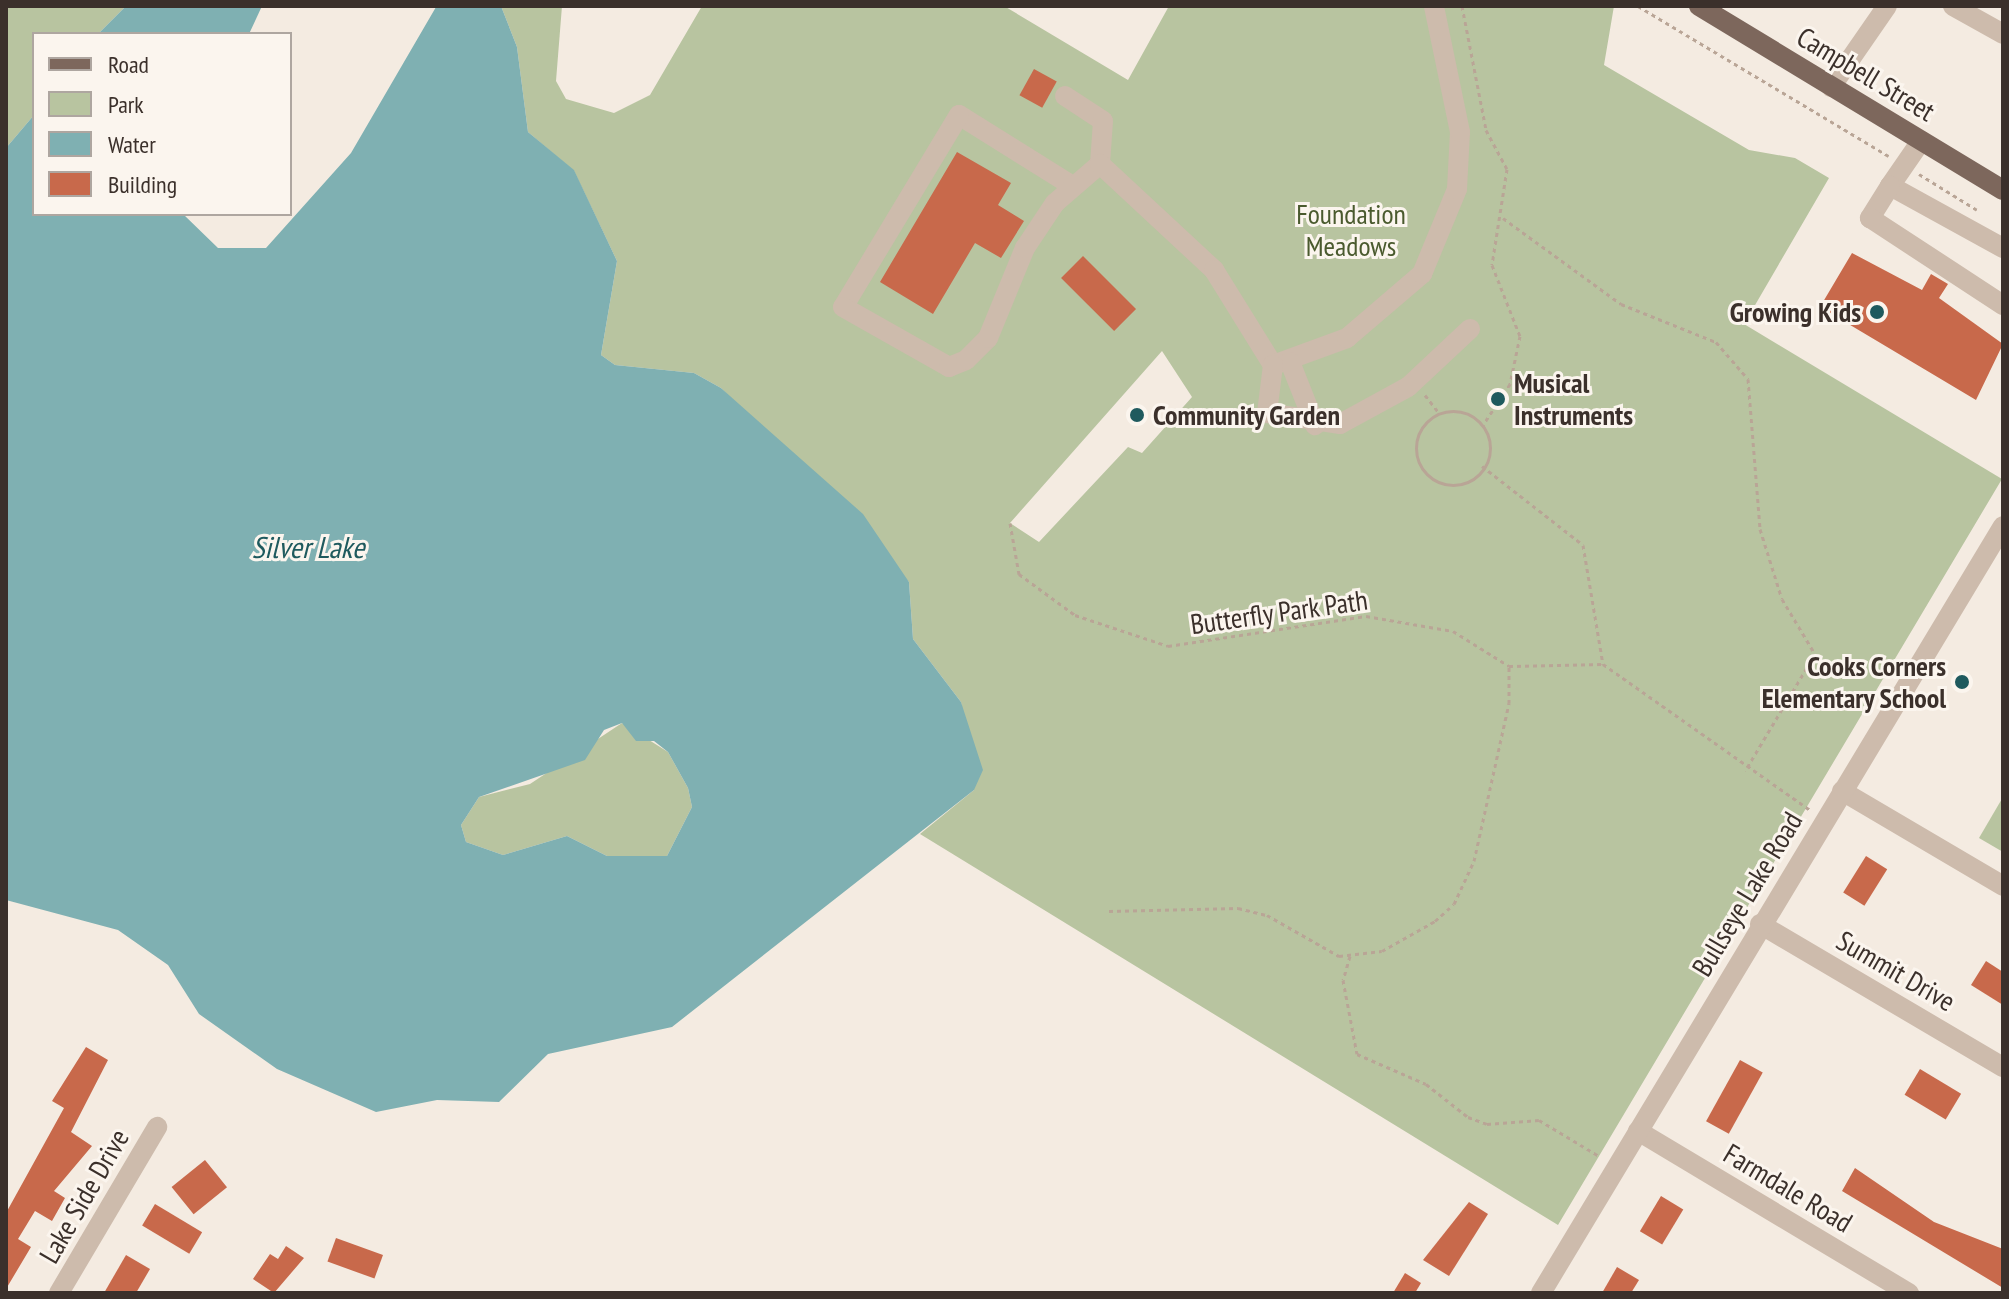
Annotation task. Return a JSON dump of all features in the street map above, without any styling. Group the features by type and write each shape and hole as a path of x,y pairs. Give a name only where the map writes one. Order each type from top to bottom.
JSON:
{"main road":[{"name":"Campbell Street","path":"1699,6 2003,190"}],"street":[{"path":"1434,6 1460,160 1437,247 1422,274 1375,321 1281,364 1267,413 1315,425 1340,424 1391,399 1470,329"},
{"path":"1831,87 1887,6"},
{"path":"1953,6 2003,34"},
{"path":"1065,96 1103,121 1100,164"},
{"path":"1071,185 959,115 843,307 949,367 966,360 988,338 1025,248 1071,185 1100,164"},
{"path":"1921,141 1890,186 1872,224 2003,305"},
{"path":"1100,164 1214,270 1281,364 1315,425"},
{"path":"1890,186 2003,248"},
{"name":"Bullseye Lake Road","path":"1541,1293 1760,924 2003,526"},
{"path":"1842,791 2003,886"},
{"name":"Summit Drive","path":"1760,924 2003,1067"},
{"name":"Lake Side Drive","path":"59,1293 157,1127"},
{"name":"Farmdale Road","path":"1638,1131 1909,1293"}],"path":[{"path":"1462,6 1486,130 1507,169 1503,218 1492,265 1520,336 1510,384 1483,425"},
{"path":"1638,6 1983,214"},
{"path":"1503,218 1621,304 1716,342 1748,379 1760,529 1782,599 1815,654 1745,771"},
{"path":"1449,408 1483,425 1495,442 1493,458 1446,489 1425,479 1412,457 1433,418 1449,408"},
{"path":"1482,466 1583,545 1603,664"},
{"name":"Butterfly Park Path","path":"1010,523 1019,574 1075,615 1144,639 1211,644 1382,617 1453,631 1509,666"},
{"path":"1109,911 1238,908 1350,956 1382,951 1435,921 1466,885 1509,703 1509,666 1603,664 1745,771 1825,819"},
{"path":"1350,956 1343,980 1357,1054 1426,1084 1468,1117 1487,1124 1539,1120 1617,1167"}],"green space":[{"path":"6,6 126,6 100,32 32,32 32,117 6,148"},
{"name":"Foundation Meadows","path":"501,6 562,6 556,81 566,99 614,113 650,95 702,6 1004,6 1128,80 1169,6 1614,6 1604,65 1749,150 1795,158 1829,178 1744,324 2002,479 1558,1225 920,834 974,790 961,702 913,639 909,582 721,388 694,373 615,365 601,355 617,261 574,171 528,132 517,47","holes":["1162,351 1192,397 1142,453 1128,447 1039,542 1010,523"]},
{"path":"622,723 668,752 688,788 692,807 667,856 607,856 567,836 503,855 466,842 461,825 479,797 530,784"},
{"path":"2003,797 2003,852 1979,838"}],"water":[{"path":"126,6 262,6 250,32 100,32"},
{"name":"Silver Lake","path":"501,6 517,47 528,132 574,170 617,261 601,355 615,365 694,373 721,388 863,514 909,582 913,639 961,702 983,770 974,790 672,1027 548,1054 499,1102 437,1100 376,1112 277,1069 199,1014 168,965 118,930 6,900 6,148 32,117 32,216 185,216 218,248 266,248 351,153 436,7","holes":["622,723 636,741 654,741 668,752 688,788 692,807 667,856 607,856 567,836 503,855 466,842 461,825 479,797 585,760 604,730"]}],"building":[{"path":"1034,69 1057,82 1042,108 1019,95"},
{"path":"957,152 1011,183 998,205 1024,221 1001,258 975,243 933,314 880,282"},
{"name":"Growing Kids","path":"1852,253 1922,290 1931,274 1948,284 1939,298 2003,344 1976,400 1820,307"},
{"path":"1083,256 1136,309 1114,331 1061,278"},
{"path":"1866,856 1887,869 1864,906 1843,892"},
{"path":"1986,961 2003,972 2003,1005 1971,985"},
{"path":"86,1047 108,1060 71,1132 92,1146 54,1191 65,1198 52,1221 35,1211 18,1239 31,1247 6,1289 6,1213 64,1108 52,1101"},
{"path":"1740,1060 1763,1073 1729,1134 1706,1121"},
{"path":"1920,1069 1961,1094 1946,1119 1905,1095"},
{"path":"205,1160 227,1187 194,1214 172,1187"},
{"path":"1855,1168 1934,1222 2003,1249 2003,1288 1842,1191"},
{"path":"1661,1196 1683,1209 1662,1245 1640,1231"},
{"path":"1469,1202 1488,1214 1449,1276 1423,1260"},
{"path":"155,1204 202,1232 189,1254 142,1225"},
{"path":"336,1238 383,1255 374,1279 327,1261"},
{"path":"286,1246 304,1258 274,1293 253,1279 270,1254 278,1259"},
{"path":"126,1255 150,1269 136,1293 104,1293"},
{"path":"1617,1267 1639,1280 1631,1293 1602,1293"},
{"path":"1405,1273 1421,1283 1415,1293 1393,1293"}],"place":[{"name":"Growing Kids","path":"1877,312"},
{"name":"Musical Instruments","path":"1498,399"},
{"name":"Community Garden","path":"1137,415"},
{"name":"Cooks Corners Elementary School","path":"1962,682"}]}
